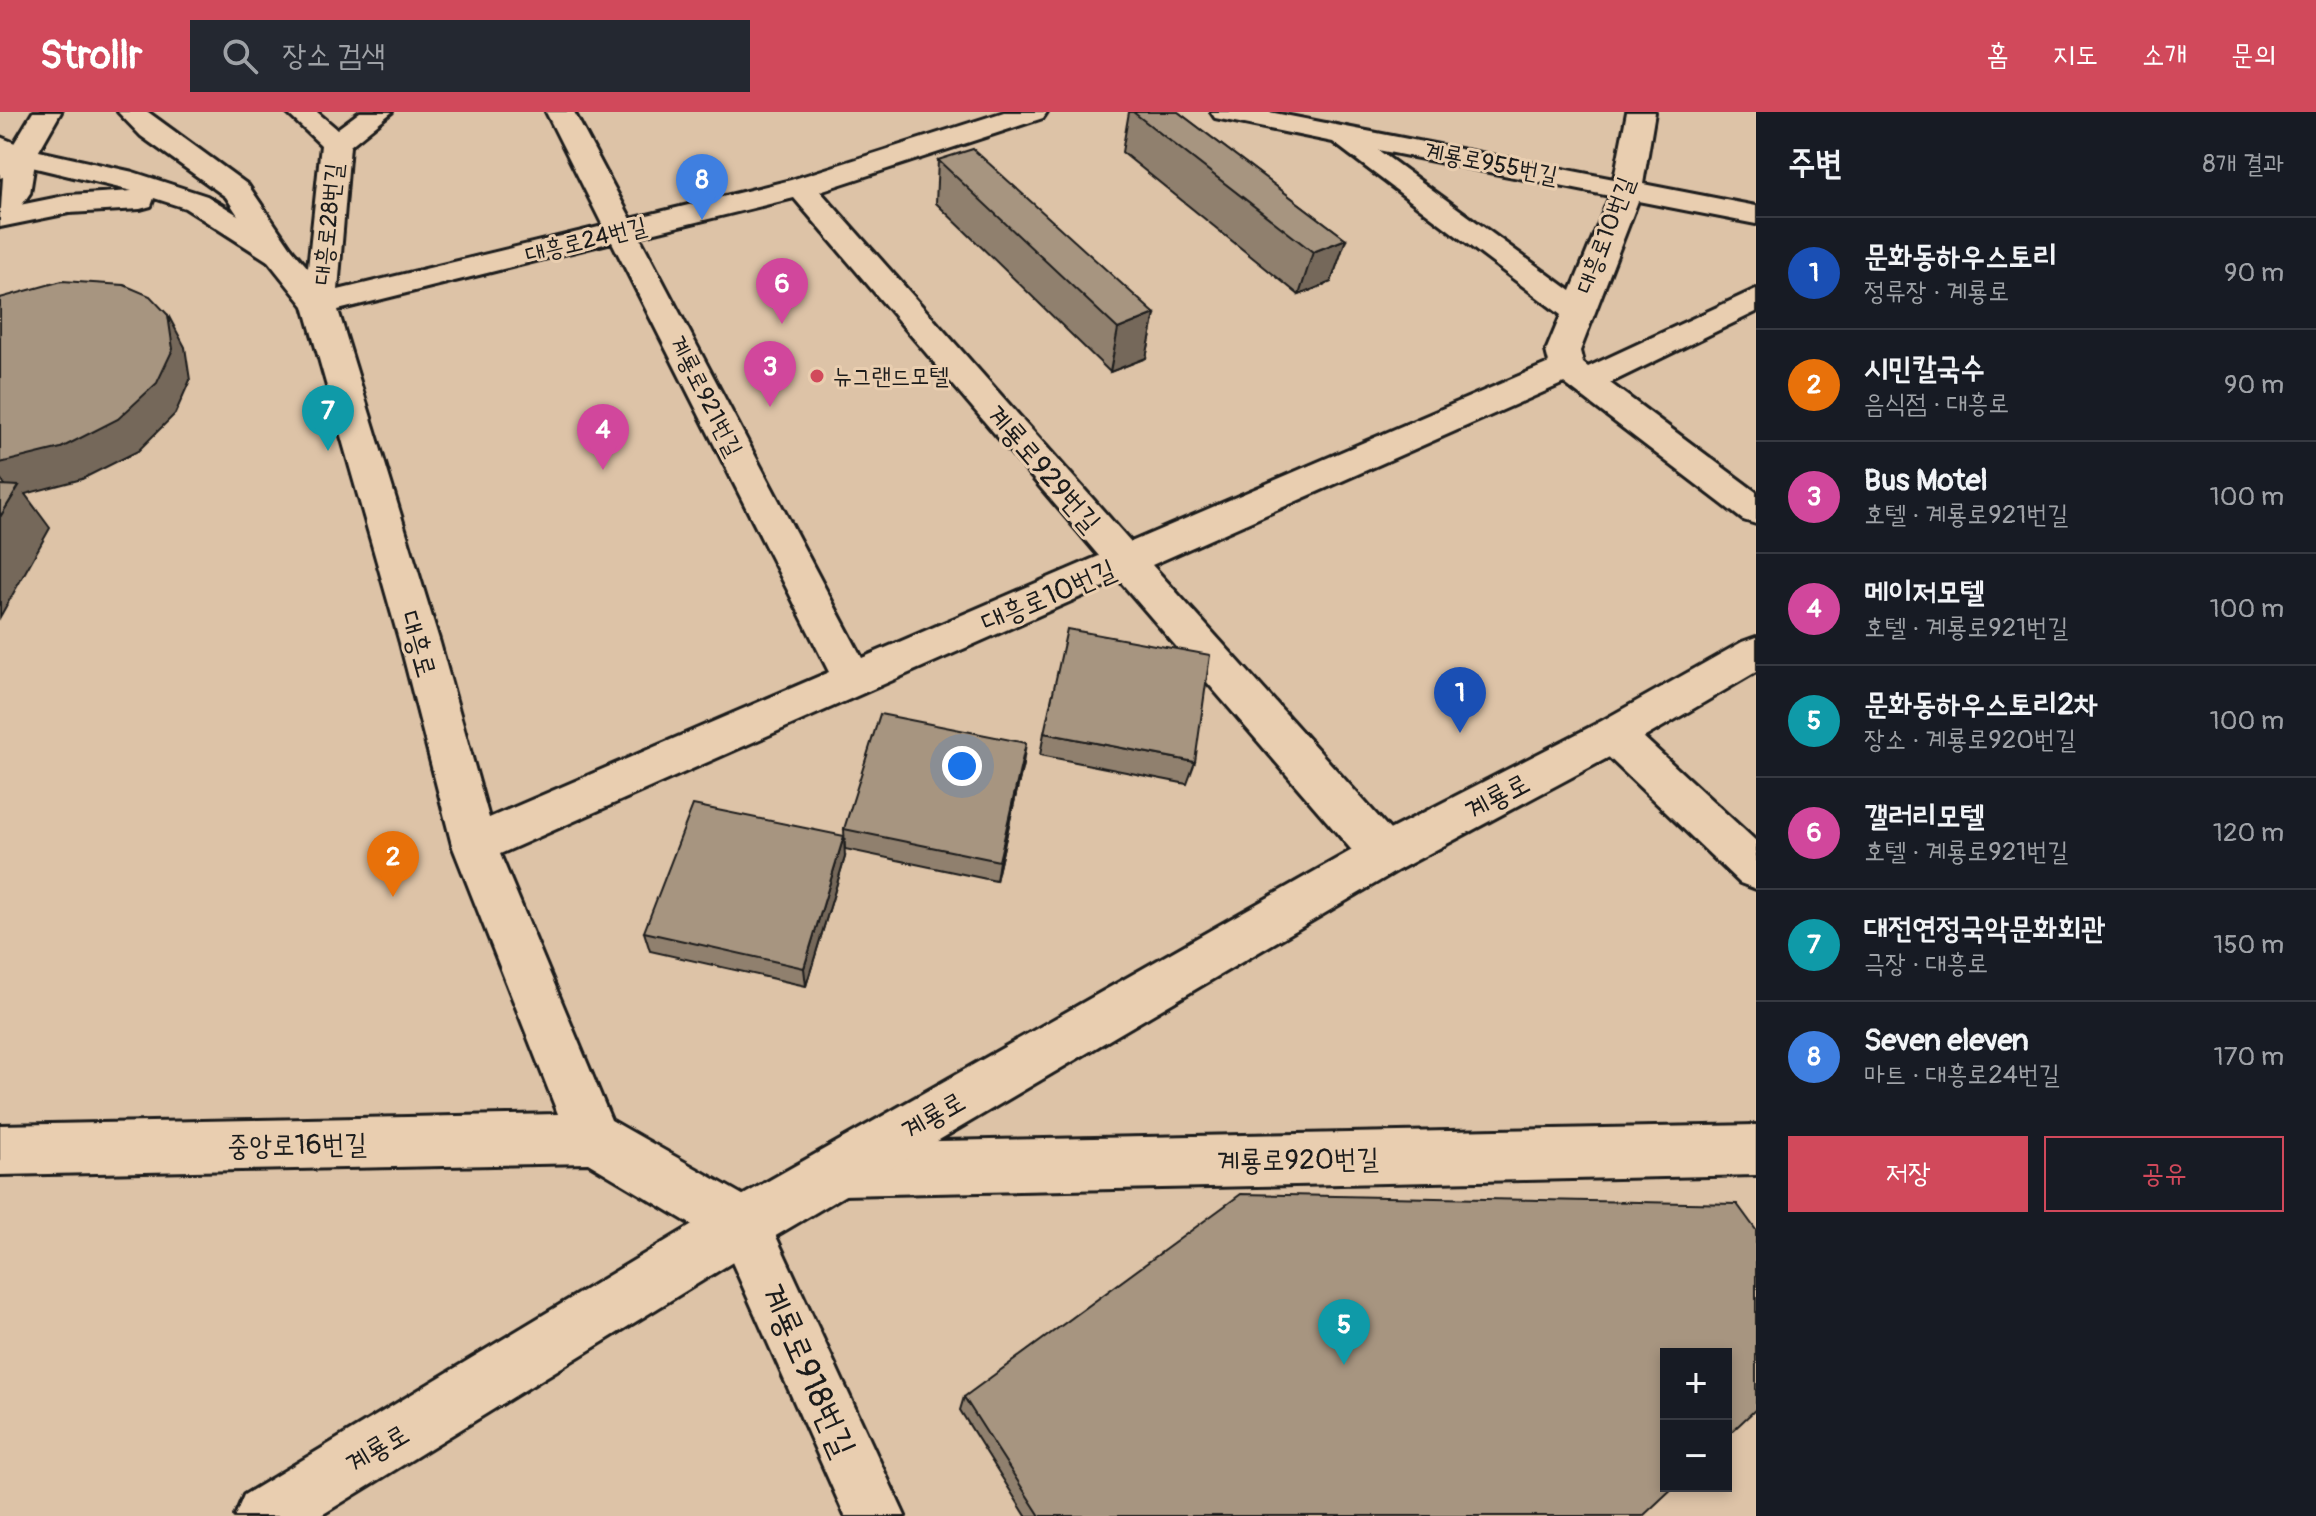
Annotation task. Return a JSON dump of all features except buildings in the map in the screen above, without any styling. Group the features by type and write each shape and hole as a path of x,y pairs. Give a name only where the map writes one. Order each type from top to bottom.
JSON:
{"street":[{"path":"0,216 15,193 7,157 47,112"},
{"path":"132,112 151,130 237,191 279,254"},
{"name":"대흥로28번길","path":"300,112 336,143 320,304"},
{"path":"336,143 378,112"},
{"name":"계룡로921번길","path":"560,112 853,679"},
{"name":"대흥로24번길","path":"320,304 801,187 1033,112"},
{"name":"계룡로955번길","path":"1225,112 1756,215"},
{"name":"대흥로10번길","path":"474,845 1125,561 1576,375 1563,351 1576,311 1627,190 1641,112"},
{"name":"대흥로10번길","path":"1336,133 1576,311"},
{"name":"대흥로","path":"7,157 122,178 196,202 279,254 320,304 420,643 474,845 593,1138"},
{"name":"계룡로929번길","path":"801,187 1384,855"},
{"path":"0,216 41,206 96,199 196,202"},
{"path":"1576,375 1756,299"},
{"path":"1576,375 1756,511"},
{"name":"계룡로","path":"265,1516 743,1225 1384,855 1613,735 1756,653"},
{"path":"1613,735 1756,869"},
{"path":"593,1138 743,1225"},
{"name":"중앙로16번길","path":"0,1150 593,1138"},
{"name":"계룡로920번길","path":"841,1169 1756,1150"},
{"name":"계룡로918번길","path":"743,1225 875,1516"}],"place":[{"name":"Seven eleven","path":"702,220"},
{"name":"갤러리모텔","path":"782,324"},
{"name":"뉴그랜드모텔","path":"817,376"},
{"name":"Bus Motel","path":"770,407"},
{"name":"대전연정국악문화회관","path":"328,451"},
{"name":"메이저모텔","path":"603,470"},
{"name":"문화동하우스토리","path":"1460,733"},
{"name":"시민칼국수","path":"393,897"},
{"name":"문화동하우스토리2차","path":"1344,1365"}]}
